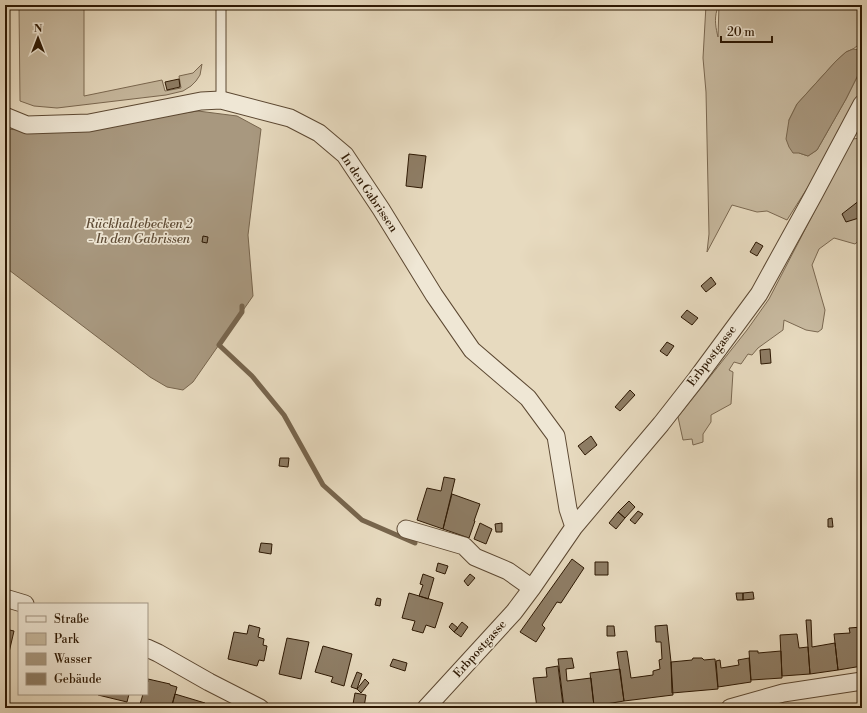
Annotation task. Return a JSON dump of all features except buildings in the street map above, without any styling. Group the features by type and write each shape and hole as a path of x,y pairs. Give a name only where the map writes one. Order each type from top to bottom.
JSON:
{"street":[{"name":"In den Gabrissen","path":"5,116 27,125 89,123 201,101 221,100 290,118 319,133 345,155 381,209 434,295 472,350 528,398 556,436 568,509 574,527"},
{"name":"Erbpostgasse","path":"426,708 514,612 574,527 661,424 759,294 862,104"},
{"path":"406,529 464,546 475,557 508,571 532,588"},
{"path":"5,598 22,603"},
{"path":"148,648 260,708"},
{"path":"730,708 783,693 862,681"}],"lane":[{"path":"221,5 221,100"}],"green space":[{"path":"19,5 84,5 84,96 162,80 165,91 181,88 179,76 193,73 202,64 200,75 191,86 183,91 166,95 57,108 34,106 20,101"},
{"path":"706,5 717,5 714,7 717,10 715,20 718,37 719,5 862,5 862,45 846,52 836,61 797,104 789,120 799,153 808,156 817,150 846,99 862,65 862,89 820,168 787,220 767,211 757,212 732,205 707,252 709,234 706,92 703,58"},
{"path":"862,138 862,238 855,244 834,238 819,249 812,265 825,310 822,329 818,332 806,330 784,320 783,330 758,348 752,355 748,354 741,364 734,362 729,370 733,372 731,404 711,415 711,422 703,434 703,442 693,445 692,439 683,440 678,417 747,330 769,299 852,139"}],"water":[{"path":"853,49 861,50 861,69 817,150 808,156 793,153 786,139 789,120 797,104 836,61 846,52"},
{"name":"Rückhaltebecken 2 - In den Gabrissen","path":"198,111 237,116 261,129 248,235 253,296 193,382 183,390 167,387 150,377 5,267 5,129 35,131 128,121"}],"waterway":[{"path":"242,306 242,312 219,345 252,376 284,415 323,485 362,520 415,543"}]}
